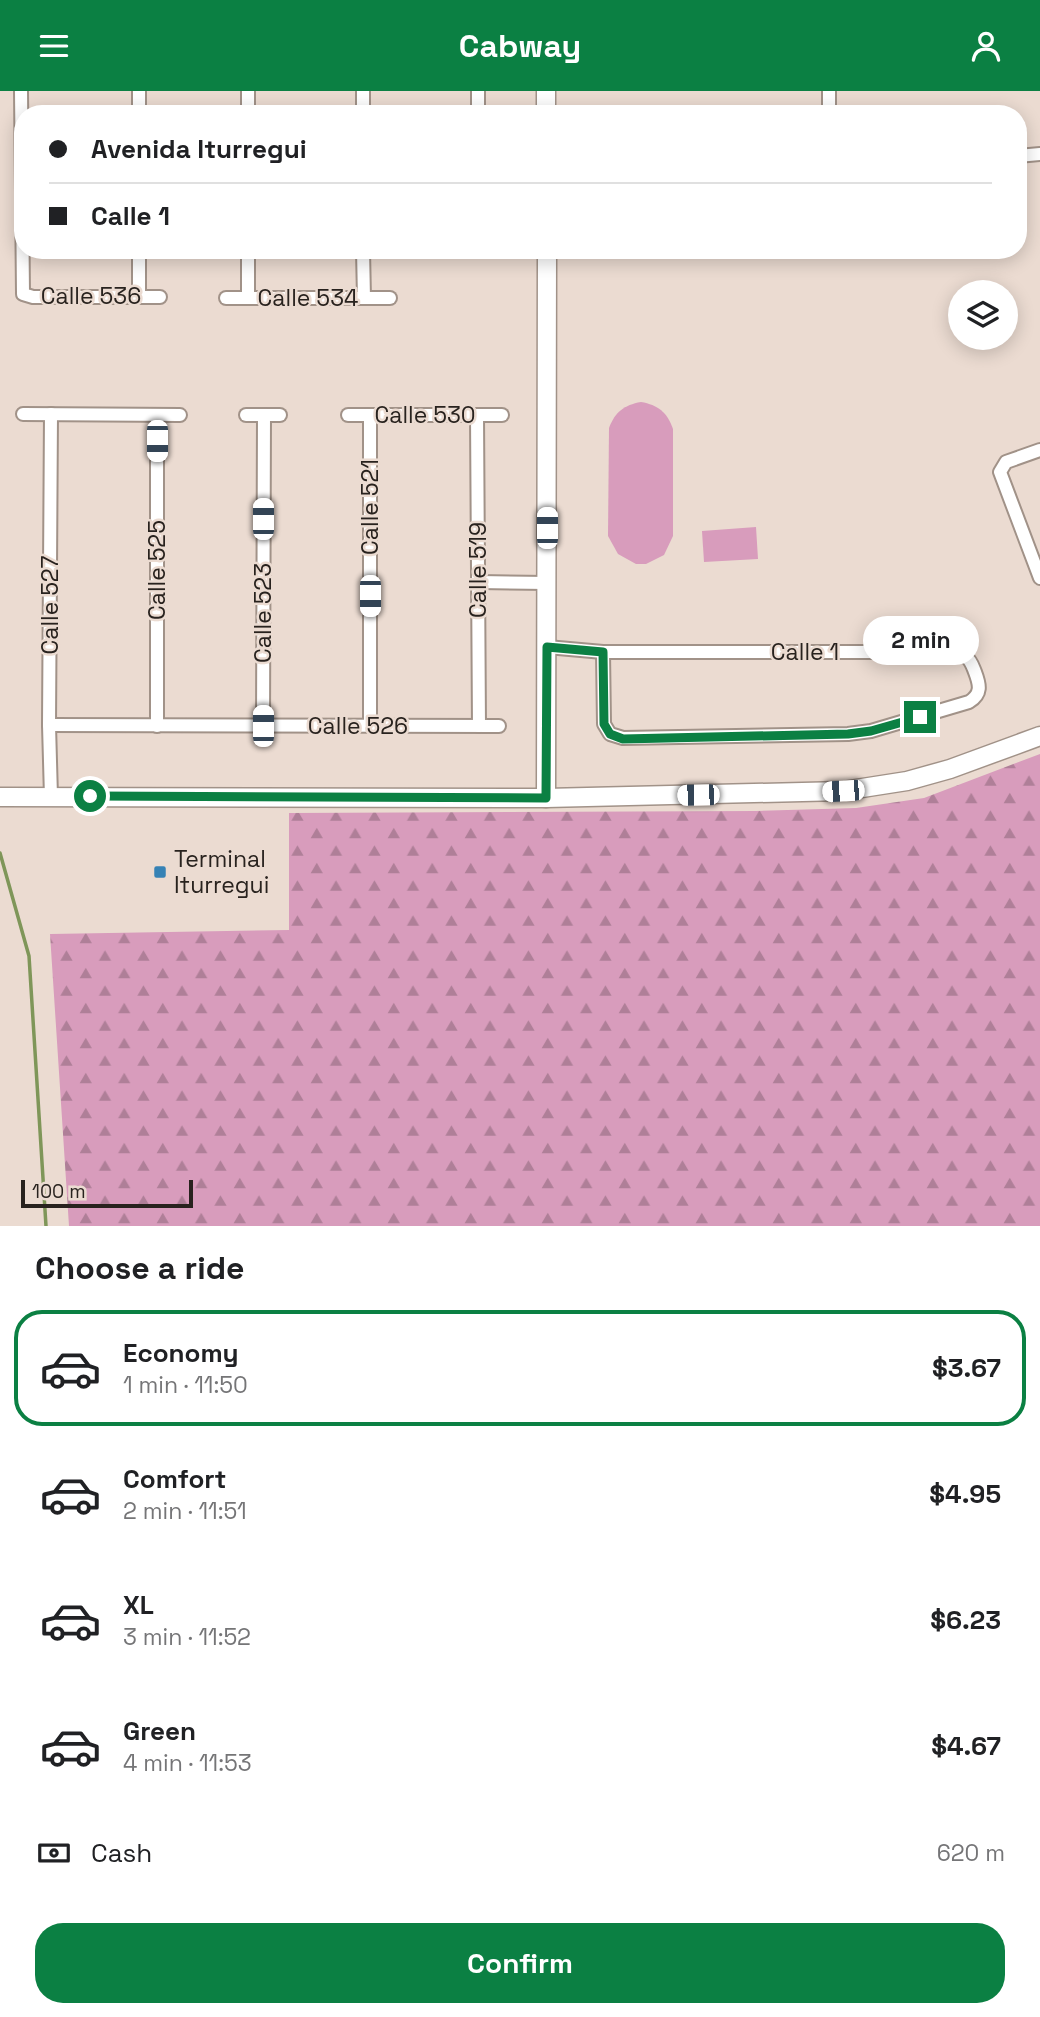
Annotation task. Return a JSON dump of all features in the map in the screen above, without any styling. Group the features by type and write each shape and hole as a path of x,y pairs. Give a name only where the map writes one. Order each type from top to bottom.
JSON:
{"street":[{"name":"Calle 536","path":"23,259 23,294 33,297 160,297"},
{"path":"139,259 139,297"},
{"path":"248,259 248,297"},
{"path":"363,259 364,298"},
{"path":"546,798 547,259"},
{"name":"Calle 534","path":"226,298 390,298"},
{"path":"23,414 180,415"},
{"name":"Calle 527","path":"51,414 51,797"},
{"name":"Calle 525","path":"157,415 158,726"},
{"path":"246,415 280,415"},
{"name":"Calle 523","path":"263,726 264,415"},
{"name":"Calle 530","path":"348,415 502,415"},
{"name":"Calle 521","path":"370,415 370,726"},
{"name":"Calle 519","path":"477,415 478,726"},
{"path":"1040,450 1002,466 1002,478 1037,559 1040,578"},
{"path":"479,582 547,583"},
{"name":"Calle 1","path":"547,647 603,652 949,652 960,654 969,660 980,684 976,698 969,702 860,733 623,739 610,734 604,724 603,652"},
{"name":"Calle 526","path":"49,725 499,726"},
{"path":"0,797 546,798 853,790 907,781 950,769 1040,736"}],"green space":[{"path":"641,402 661,410 673,429 673,536 664,555 646,564 636,564 618,554 608,536 609,428 621,410"},
{"path":"756,527 758,559 704,562 702,531"},
{"path":"1040,754 1040,1226 69,1226 50,934 289,930 289,813 756,811 856,808 924,798"}],"waterway":[{"path":"0,853 29,956 46,1226"}],"place":[{"name":"Terminal Iturregui","path":"160,872"}],"route":[{"path":"90,796 546,798 547,647 603,652 604,724 610,734 623,739 848,734 871,731 920,717"}]}
